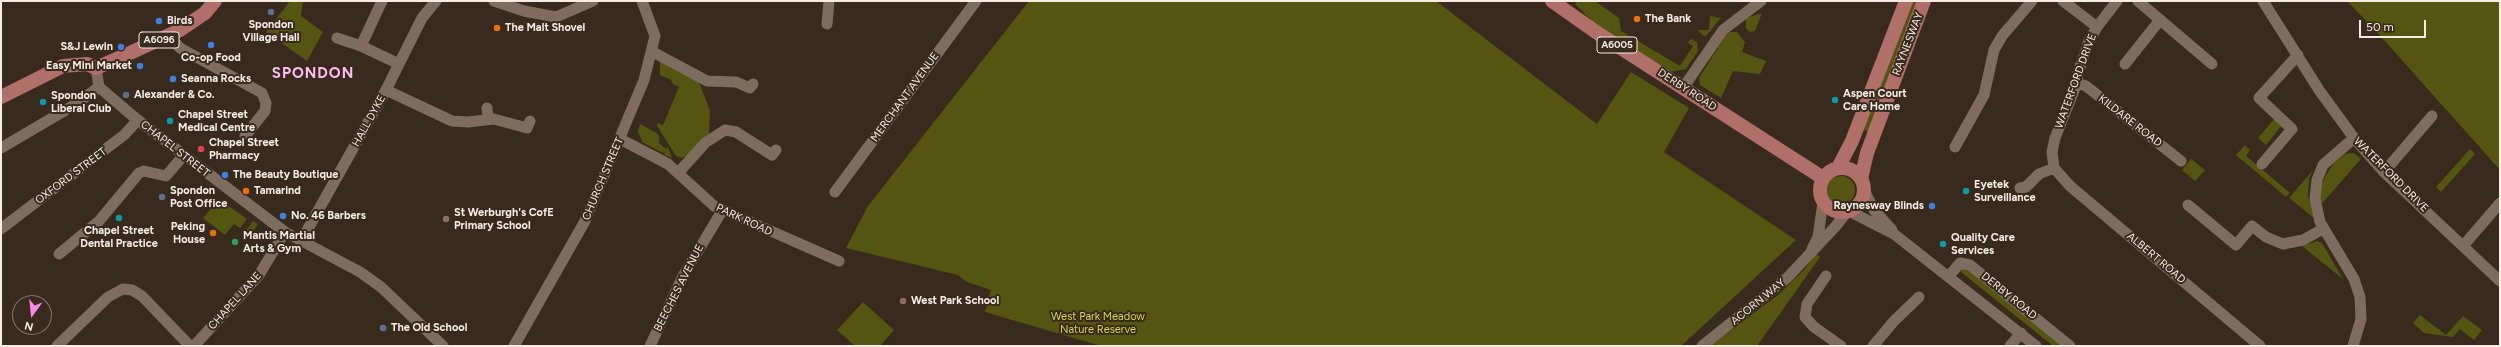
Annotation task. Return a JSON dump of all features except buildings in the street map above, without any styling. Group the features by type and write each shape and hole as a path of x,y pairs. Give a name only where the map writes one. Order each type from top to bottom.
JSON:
{"main road":[{"name":"A6096","path":"96,68 169,36 197,19 215,1"},
{"name":"DERBY ROAD","path":"1552,1 1683,88 1823,178"},
{"name":"RAYNESWAY","path":"1838,168 1852,141 1906,1"},
{"name":"RAYNESWAY","path":"1863,184 1867,153 1924,1"},
{"path":"1,97 63,66 87,64 96,68"},
{"path":"1838,168 1851,170 1863,184 1860,202 1848,211 1830,210 1823,202 1820,191 1823,178 1829,172 1838,168"}],"street":[{"path":"361,46 382,1"},
{"name":"HALL DYKE","path":"301,241 386,90 422,18 436,1"},
{"path":"494,1 524,11 556,17 593,1"},
{"name":"CHURCH STREET","path":"514,346 585,221 620,138 653,52 655,33 642,1"},
{"path":"827,24 830,1"},
{"name":"MERCHANT AVENUE","path":"835,192 976,1"},
{"path":"1683,88 1723,30 1761,1"},
{"path":"1956,147 1984,95 1994,50 2002,36 2032,1"},
{"path":"2063,1 2096,27"},
{"name":"WATERFORD DRIVE","path":"2054,168 2052,152 2055,138 2077,83 2078,73 2096,27 2117,1"},
{"path":"2138,1 2212,64"},
{"name":"WATERFORD DRIVE","path":"2263,1 2319,90 2354,138 2384,172 2500,281"},
{"path":"2125,64 2160,20"},
{"path":"169,36 180,48 262,93 266,103 265,110 245,136"},
{"path":"337,38 361,46 400,64"},
{"path":"653,52 707,81 736,82 750,88 753,84"},
{"path":"2262,164 2292,129 2259,98 2298,55"},
{"path":"1,148 76,104 99,87 96,68"},
{"name":"KILDARE ROAD","path":"2077,83 2086,86 2181,161"},
{"name":"CHAPEL STREET","path":"99,87 183,156 285,232 360,272 381,287 442,346"},
{"path":"386,90 452,121 468,122 488,114 527,128 530,122"},
{"path":"2384,172 2432,116"},
{"name":"OXFORD STREET","path":"1,229 124,135 138,120"},
{"path":"679,172 718,128 736,132 772,155 776,150"},
{"name":"PARK ROAD","path":"620,138 654,155 679,172 706,201 722,211 839,262"},
{"path":"2353,346 2361,319 2360,297 2354,279 2323,229 2315,204 2315,188 2318,176 2324,165 2354,138"},
{"path":"66,252 99,221 139,173 144,171 166,176 183,156"},
{"path":"2020,188 2026,187 2039,174 2054,168"},
{"name":"ALBERT ROAD","path":"2054,168 2070,186 2260,346"},
{"name":"DERBY ROAD","path":"1863,184 1874,210 1894,234"},
{"name":"ACORN WAY","path":"1810,253 1818,237 1823,202"},
{"path":"2464,246 2500,203"},
{"path":"2188,205 2236,245 2252,226 2266,237 2283,244 2302,240 2323,229"},
{"name":"BEECHES AVENUE","path":"650,346 683,276 722,211"},
{"name":"DERBY ROAD","path":"1848,211 1894,234 2021,332 2036,346"},
{"name":"ACORN WAY","path":"1702,346 1771,293 1835,228 1848,211"},
{"name":"CHAPEL LANE","path":"194,346 259,275 285,232"},
{"name":"DERBY ROAD","path":"1949,276 1960,263 1970,265 2070,346"},
{"path":"1826,276 1807,304 1805,317 1814,327 1841,346"},
{"path":"57,346 108,297 123,289 132,290 142,296 190,346"},
{"path":"1873,346 1894,321 1919,297"},
{"path":"2010,346 2021,332"}],"green space":[{"path":"290,1 303,1 301,16 323,32 307,61 266,32"},
{"name":"West Park Meadow Nature Reserve","path":"1029,1 1436,1 1597,124 1631,72 1689,108 1664,152 1796,240 1681,346 1101,346 985,312 991,290 967,282 958,275 846,248 868,206"},
{"path":"1577,1 1595,1 1619,18 1621,31 1680,66 1693,46 1688,43 1691,39 1697,42 1698,51 1686,69 1670,72 1592,21 1575,4"},
{"path":"1911,1 1919,1 1869,132 1861,129"},
{"path":"2347,1 2500,1 2500,170 2375,30"},
{"path":"1762,13 1755,31 1750,32 1746,28 1746,18"},
{"path":"1710,16 1721,18 1706,36 1702,35 1698,30 1709,30"},
{"path":"1730,32 1737,32 1745,42 1742,52 1766,61 1760,74 1733,71 1721,98 1700,85 1699,78 1726,35"},
{"path":"660,61 699,82 710,111 709,134 689,155 681,158 676,156 657,126 657,123 663,125 679,87 673,84 671,80 660,75"},
{"path":"2276,117 2283,124 2266,145 2258,138"},
{"path":"640,124 655,132 659,136 659,143 666,149 668,147 672,158 665,155 664,150 663,153 642,142 638,131"},
{"path":"2245,145 2250,150 2246,156 2290,193 2286,197 2236,155"},
{"path":"2470,149 2475,154 2441,192 2436,187"},
{"path":"2354,153 2361,159 2319,207 2321,186 2326,175 2334,163 2345,154"},
{"path":"2191,159 2205,170 2195,181 2182,170"},
{"path":"2313,170 2309,179 2308,196 2314,218 2289,198"},
{"path":"1841,176 1851,180 1855,190 1851,200 1841,204 1831,200 1827,190 1831,180"},
{"path":"219,199 247,219 240,228 234,224 225,235 203,218"},
{"path":"253,221 258,224 250,237 244,233"},
{"path":"2317,241 2322,243 2343,279 2302,246"},
{"path":"1816,254 1820,257 1757,346 1710,346 1779,294 1804,270"},
{"path":"1967,267 2063,346 2053,346 1961,272 1961,269"},
{"path":"863,302 894,330 880,346 855,346 837,330"},
{"path":"2420,315 2446,335 2463,316 2482,330 2474,340 2460,329 2453,337 2424,333 2413,323"}],"place":[{"name":"Spondon Village Hall","path":"271,12"},
{"name":"The Bank","path":"1637,19"},
{"name":"Birds","path":"159,21"},
{"name":"The Malt Shovel","path":"497,28"},
{"name":"Co-op Food","path":"211,45"},
{"name":"S&J Lewin","path":"121,47"},
{"name":"Easy Mini Market","path":"140,66"},
{"name":"Seanna Rocks","path":"173,79"},
{"name":"Alexander & Co.","path":"126,95"},
{"name":"Aspen Court Care Home","path":"1835,100"},
{"name":"Spondon Liberal Club","path":"43,102"},
{"name":"Chapel Street Medical Centre","path":"170,121"},
{"name":"Chapel Street Pharmacy","path":"201,149"},
{"name":"The Beauty Boutique","path":"225,175"},
{"name":"Tamarind","path":"246,191"},
{"name":"Eyetek Surveillance","path":"1966,191"},
{"name":"Spondon Post Office","path":"162,197"},
{"name":"Raynesway Blinds","path":"1932,206"},
{"name":"No. 46 Barbers","path":"283,216"},
{"name":"Chapel Street Dental Practice","path":"119,218"},
{"name":"St Werburgh's CofE Primary School","path":"446,219"},
{"name":"Peking House","path":"213,233"},
{"name":"Mantis Martial Arts & Gym","path":"235,242"},
{"name":"Quality Care Services","path":"1943,244"},
{"name":"West Park School","path":"903,301"},
{"name":"The Old School","path":"383,328"}],"district":[{"name":"SPONDON","path":"313,74"}]}
